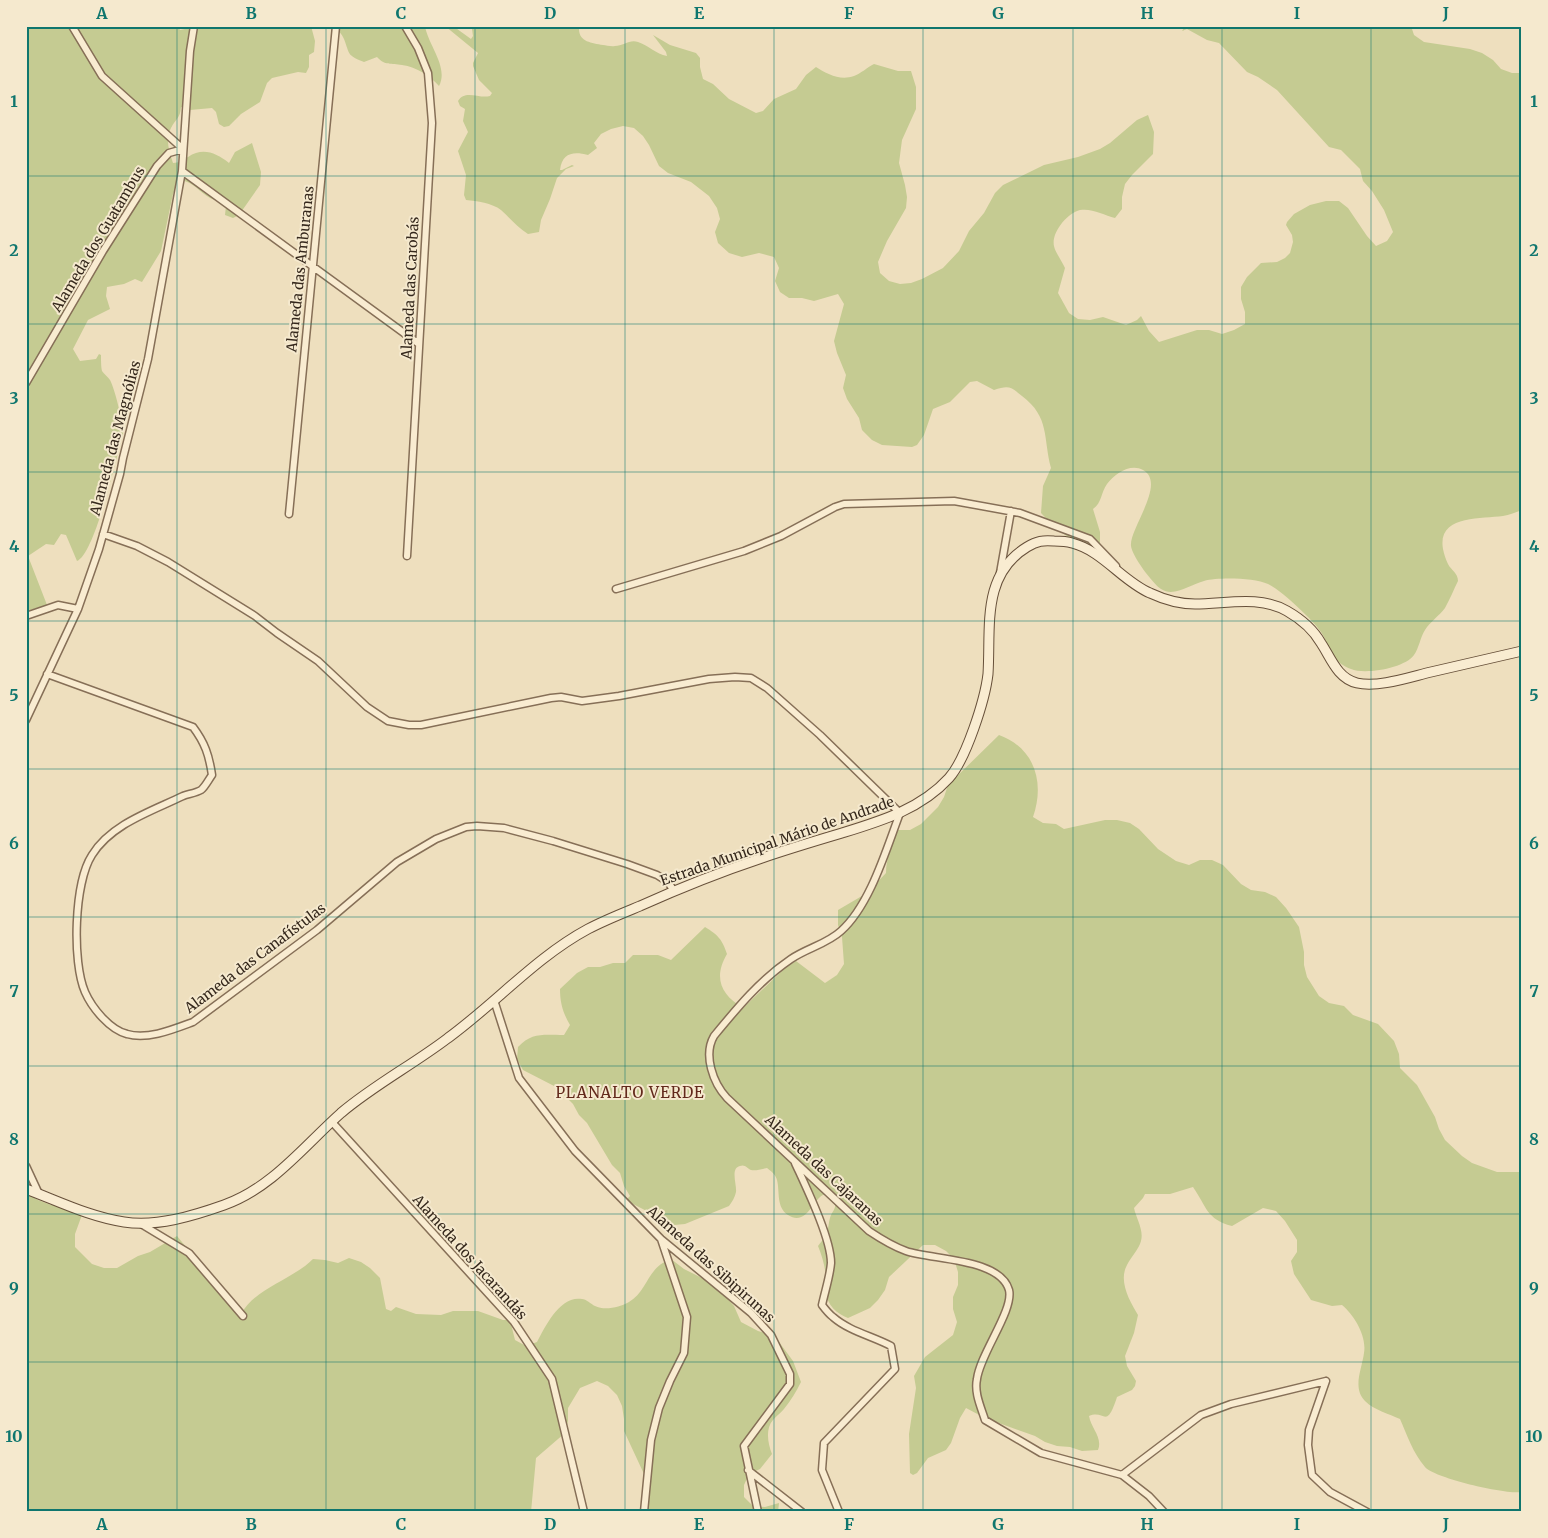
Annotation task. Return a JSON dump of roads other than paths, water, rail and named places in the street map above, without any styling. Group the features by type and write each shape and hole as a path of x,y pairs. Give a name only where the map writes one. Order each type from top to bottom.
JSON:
{"street":[{"path":"72,26 102,76 183,149"},
{"name":"Alameda das Magnólias","path":"26,720 78,609 103,534 120,474 148,359 182,171 190,51 194,26"},
{"name":"Alameda das Amburanas","path":"290,514 336,26"},
{"name":"Alameda das Carobás","path":"405,26 418,48 428,73 432,123 407,556"},
{"name":"Alameda dos Guatambus","path":"26,383 103,251 156,166 169,153 183,149"},
{"path":"182,171 419,344"},
{"path":"616,589 744,551 781,536 824,512 844,504 954,501 1020,513 1090,539 1125,577"},
{"path":"1000,574 1011,511"},
{"path":"103,534 138,546 168,562 255,616 318,661 367,707 388,721 409,725 421,724 551,698 561,697 582,701 709,679 751,678 767,688 820,735 900,813"},
{"name":"Estrada Municipal Mário de Andrade","path":"26,1189 97,1216 124,1222 140,1223 175,1220 228,1204 257,1189 279,1172 347,1108 451,1037 542,960 570,939 591,927 674,891 759,859 900,813 929,797 951,776 961,761 982,702 987,677 992,604 994,590 1000,574 1015,555 1030,544 1042,540 1073,543 1094,554 1140,589 1168,601 1192,604 1263,601 1285,610 1307,625 1321,641 1332,662 1345,679 1358,684 1396,681 1522,651"},
{"path":"26,616 58,605 78,609"},
{"name":"Alameda das Canafístulas","path":"47,674 193,727 203,741 210,760 212,775 201,789 129,822 112,833 91,856 85,872 77,906 76,929 80,976 91,1004 108,1023 120,1032 128,1035 142,1036 173,1030 193,1022 317,930 397,862 436,839 466,827 504,828 544,838 657,875 668,882 674,891"},
{"name":"Alameda das Cajaranas","path":"900,813 870,890 850,921 833,937 793,957 769,974 748,995 710,1043 708,1053 716,1083 720,1091 869,1231 891,1245 907,1252 981,1266 1002,1278 1007,1284 1010,1295 1007,1309 990,1343 976,1380 977,1395 986,1420 1041,1452 1122,1475"},
{"name":"Alameda das Sibipirunas","path":"494,1000 519,1078 576,1151 661,1239 751,1313 771,1335 788,1368 790,1384 744,1446 758,1512"},
{"name":"Alameda dos Jacarandás","path":"332,1122 514,1322 552,1379 584,1512"},
{"path":"794,1160 826,1238 831,1262 822,1305 833,1317 859,1333 891,1346 895,1369 824,1443 822,1470 839,1512"},
{"path":"26,1166 40,1194"},
{"path":"140,1223 189,1253 243,1316"},
{"path":"644,1512 651,1440 659,1408 684,1354 687,1317 661,1239"},
{"path":"1164,1512 1149,1496 1122,1475 1201,1415 1231,1404 1326,1381 1309,1430 1312,1475 1330,1492 1366,1512"},
{"path":"748,1470 802,1512"}],"district":[{"name":"PLANALTO VERDE","path":"630,1092"}]}
